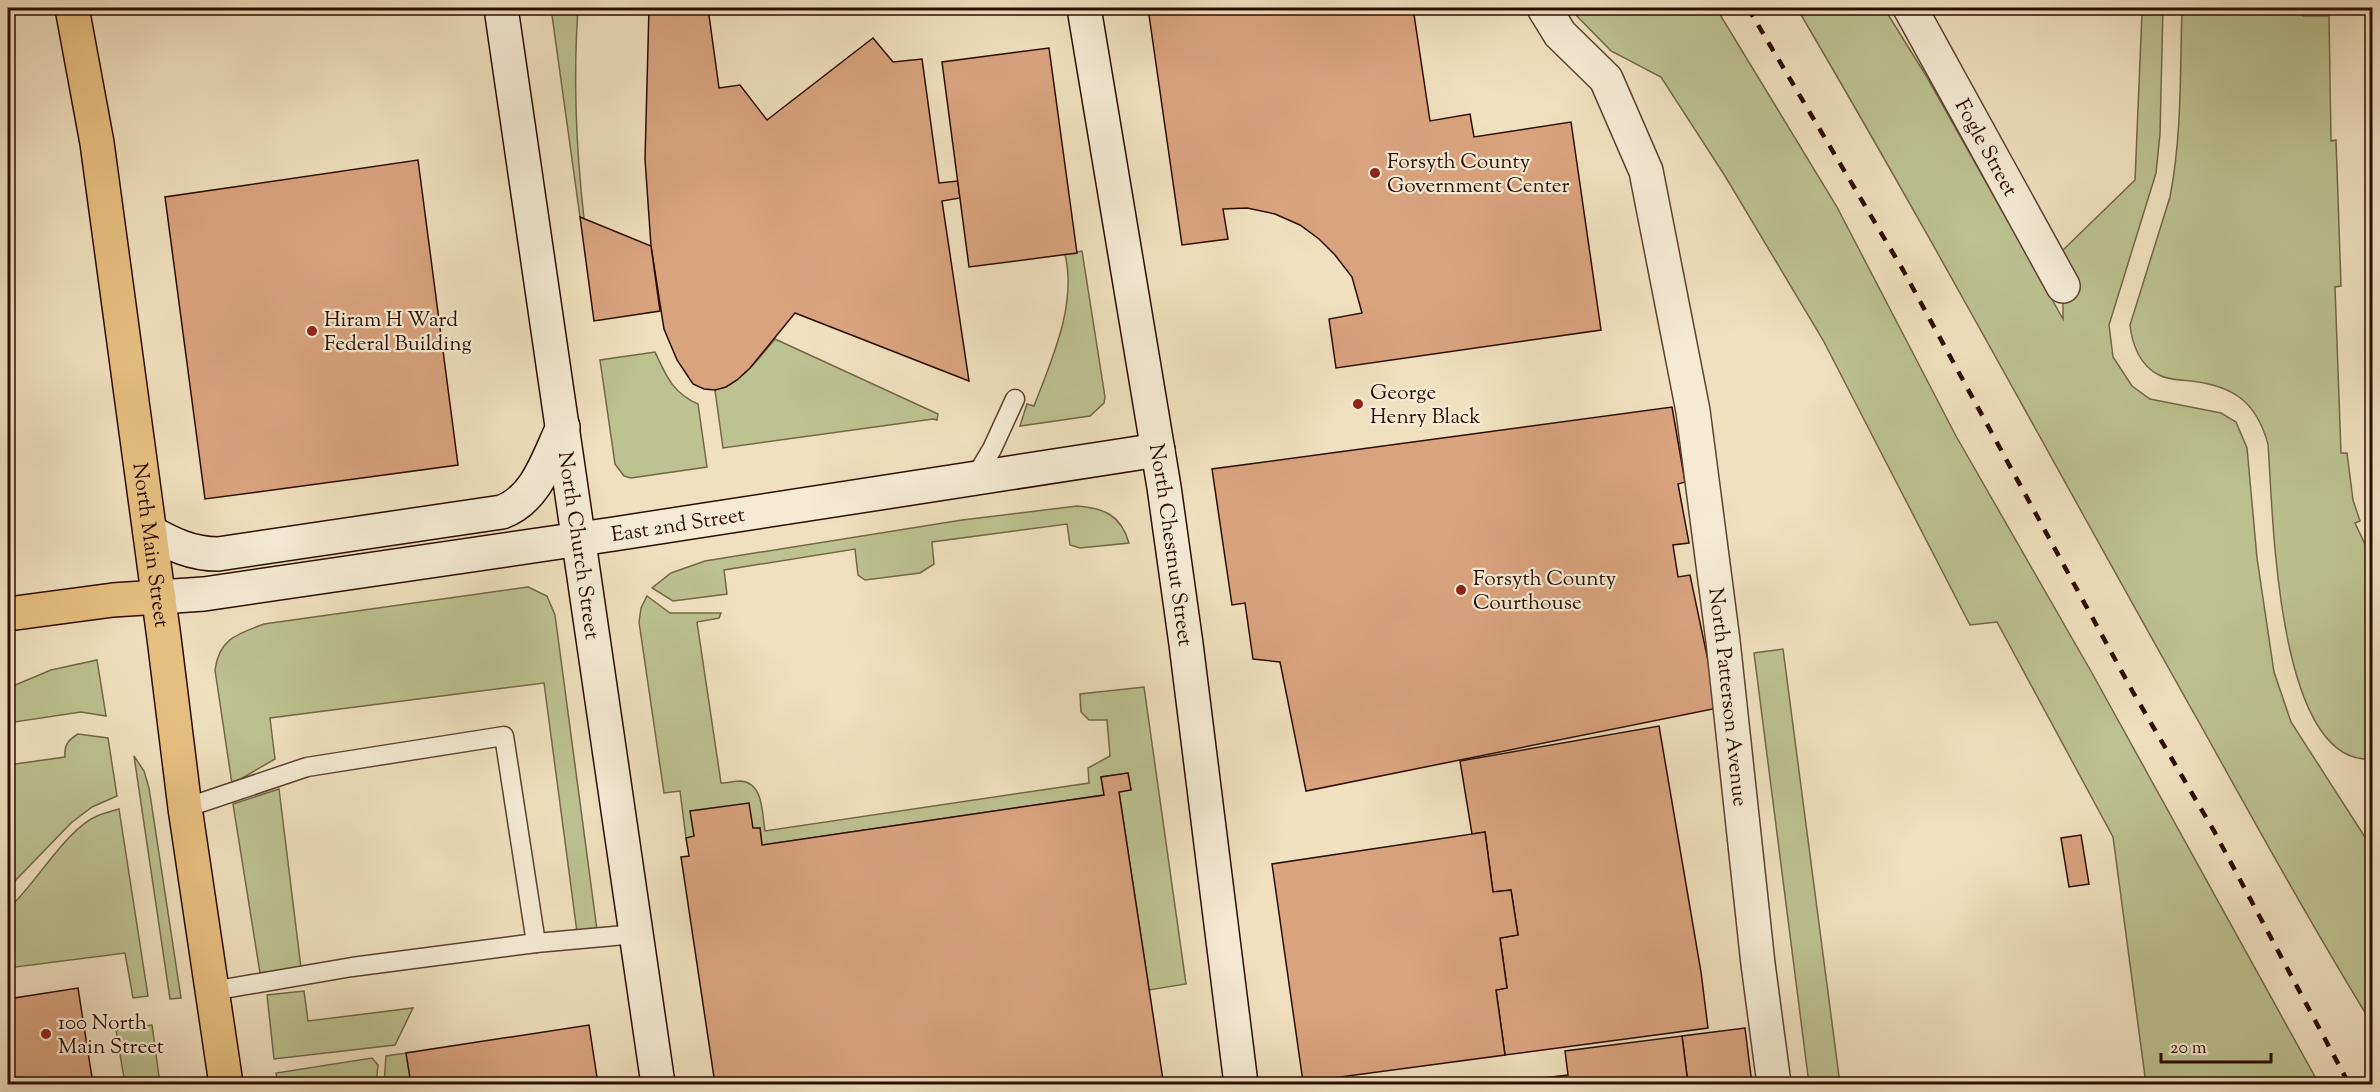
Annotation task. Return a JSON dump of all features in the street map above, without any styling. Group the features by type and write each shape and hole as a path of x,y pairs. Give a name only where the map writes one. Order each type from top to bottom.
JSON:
{"main road":[{"name":"North Main Street","path":"72,8 97,143 159,597 185,808 226,1084"},
{"path":"8,614 113,600 159,597"}],"street":[{"name":"North Church Street","path":"501,8 658,1084"},
{"name":"North Chestnut Street","path":"1084,8 1158,450 1186,644 1241,1084"},
{"name":"North Patterson Avenue","path":"1544,8 1560,34 1606,79 1646,171 1695,422 1724,641 1757,952 1774,1084"},
{"name":"Fogle Street","path":"1910,8 2063,286"},
{"path":"150,532 195,553 218,554 502,512 513,508 525,499 539,479 563,427"},
{"name":"East 2nd Street","path":"159,597 204,594 580,539 1158,450"}],"lane":[{"path":"974,479 992,449 1015,399"},
{"path":"185,808 307,767 504,736 536,943"},
{"path":"212,991 352,967 536,943 636,934"}],"green space":[{"path":"551,8 578,8 576,114 584,219 580,217"},
{"path":"1569,8 1716,8 1837,207 1956,436 2092,673 2319,1084 2146,1084 2113,837 1997,622 1970,625 1823,340 1725,176 1661,77 1611,51"},
{"path":"1797,8 1884,8 1925,74 2063,319 2063,250 2135,180 2142,13 2139,8 2163,8 2160,134 2156,173 2109,325 2113,357 2132,386 2150,399 2221,413 2236,422 2247,448 2257,558 2274,672 2291,722 2372,848 2372,1024 2284,875 1950,275"},
{"path":"2182,8 2303,8 2303,16 2329,16 2331,141 2336,140 2341,286 2335,287 2341,453 2347,453 2353,500 2360,521 2355,523 2372,559 2372,759 2340,750 2316,722 2298,679 2286,628 2278,574 2268,444 2257,417 2241,398 2231,392 2206,383 2166,378 2152,371 2138,354 2133,340 2130,325 2170,197 2174,174 2180,103"},
{"path":"1082,251 1105,397 1104,403 1090,416 1020,426 1027,404 1034,406 1061,332 1068,293 1065,254"},
{"path":"775,339 938,414 937,420 723,448 715,390 725,387 741,376"},
{"path":"655,352 676,389 698,404 707,467 631,478 624,476 615,464 600,360"},
{"path":"1077,506 1103,511 1110,515 1126,533 1129,543 1080,548 1070,545 1067,524 932,542 934,564 920,573 865,580 858,575 855,549 724,570 727,594 673,601 652,588 671,573 705,561 962,520"},
{"path":"528,587 547,596 555,615 597,930 577,932 544,683 270,718 275,759 232,784 215,670 221,651 231,639 264,624"},
{"path":"647,596 670,613 721,613 719,618 697,622 721,783 741,781 754,787 762,809 765,831 1089,783 1088,768 1110,756 1107,720 1089,720 1081,712 1080,694 1144,687 1186,984 1149,990 1119,792 1131,790 1128,773 1101,777 1104,795 762,845 760,828 686,838 680,791 664,793 639,622 641,608"},
{"path":"1783,649 1840,1084 1809,1084 1754,653"},
{"path":"97,660 106,716 81,712 8,723 8,688 51,670"},
{"path":"78,734 108,738 117,796 92,807 71,823 12,884 8,845 8,765 65,757 67,743"},
{"path":"134,756 144,771 149,788 181,998 170,999"},
{"path":"279,789 301,968 260,973 233,804"},
{"path":"119,809 148,996 133,998 125,953 8,968 13,904 64,843 86,822"},
{"path":"304,991 308,1021 413,1008 395,1045 274,1059 267,995"},
{"path":"152,1025 160,1084 125,1084 116,1030"},
{"path":"406,1053 411,1084 384,1084 386,1056"},
{"path":"372,1058 378,1065 376,1084 278,1084 276,1073"}],"building":[{"path":"649,8 708,8 719,88 740,85 767,120 873,38 893,62 922,59 939,183 958,181 960,198 942,201 969,381 795,313 750,368 737,380 726,387 715,390 704,389 693,384 677,360 664,329 651,246 645,159"},
{"name":"Forsyth County Government Center","path":"1148,8 1413,8 1430,121 1470,114 1474,137 1571,122 1601,330 1336,368 1329,319 1362,313 1352,277 1319,239 1300,225 1275,214 1247,208 1223,209 1228,239 1182,245"},
{"path":"1049,48 1077,253 969,267 942,62"},
{"name":"Hiram H Ward Federal Building","path":"418,160 458,465 205,499 165,197"},
{"path":"580,217 651,246 660,311 594,321"},
{"name":"Forsyth County Courthouse","path":"1672,407 1685,482 1678,484 1689,543 1673,545 1678,577 1690,575 1718,708 1306,791 1280,662 1253,659 1245,603 1232,605 1212,469"},
{"path":"1659,726 1701,972 1708,1028 1505,1055 1496,990 1507,988 1500,938 1518,935 1511,890 1493,892 1485,832 1472,834 1460,761"},
{"path":"1128,773 1131,790 1119,792 1163,1080 1133,1084 715,1084 681,857 689,856 686,838 694,836 690,811 749,803 753,828 760,828 762,845 1104,795 1101,777"},
{"path":"1485,832 1493,892 1511,890 1518,935 1500,938 1507,988 1496,990 1505,1055 1303,1082 1272,864"},
{"path":"2081,835 2089,884 2069,887 2061,838"},
{"name":"100 North Main Street","path":"78,988 93,1084 8,1084 8,999"},
{"path":"589,1025 598,1084 411,1084 406,1053"},
{"path":"1745,1028 1752,1084 1688,1084 1682,1036"},
{"path":"1682,1036 1688,1084 1545,1084 1544,1078 1568,1075 1565,1051"}],"railway":[{"path":"1748,8 1903,270 2134,694 2214,831 2349,1084"}],"place":[{"name":"Forsyth County Government Center","path":"1375,173"},
{"name":"Hiram H Ward Federal Building","path":"312,331"},
{"name":"George Henry Black","path":"1358,404"},
{"name":"Forsyth County Courthouse","path":"1461,590"},
{"name":"100 North Main Street","path":"46,1034"}]}
